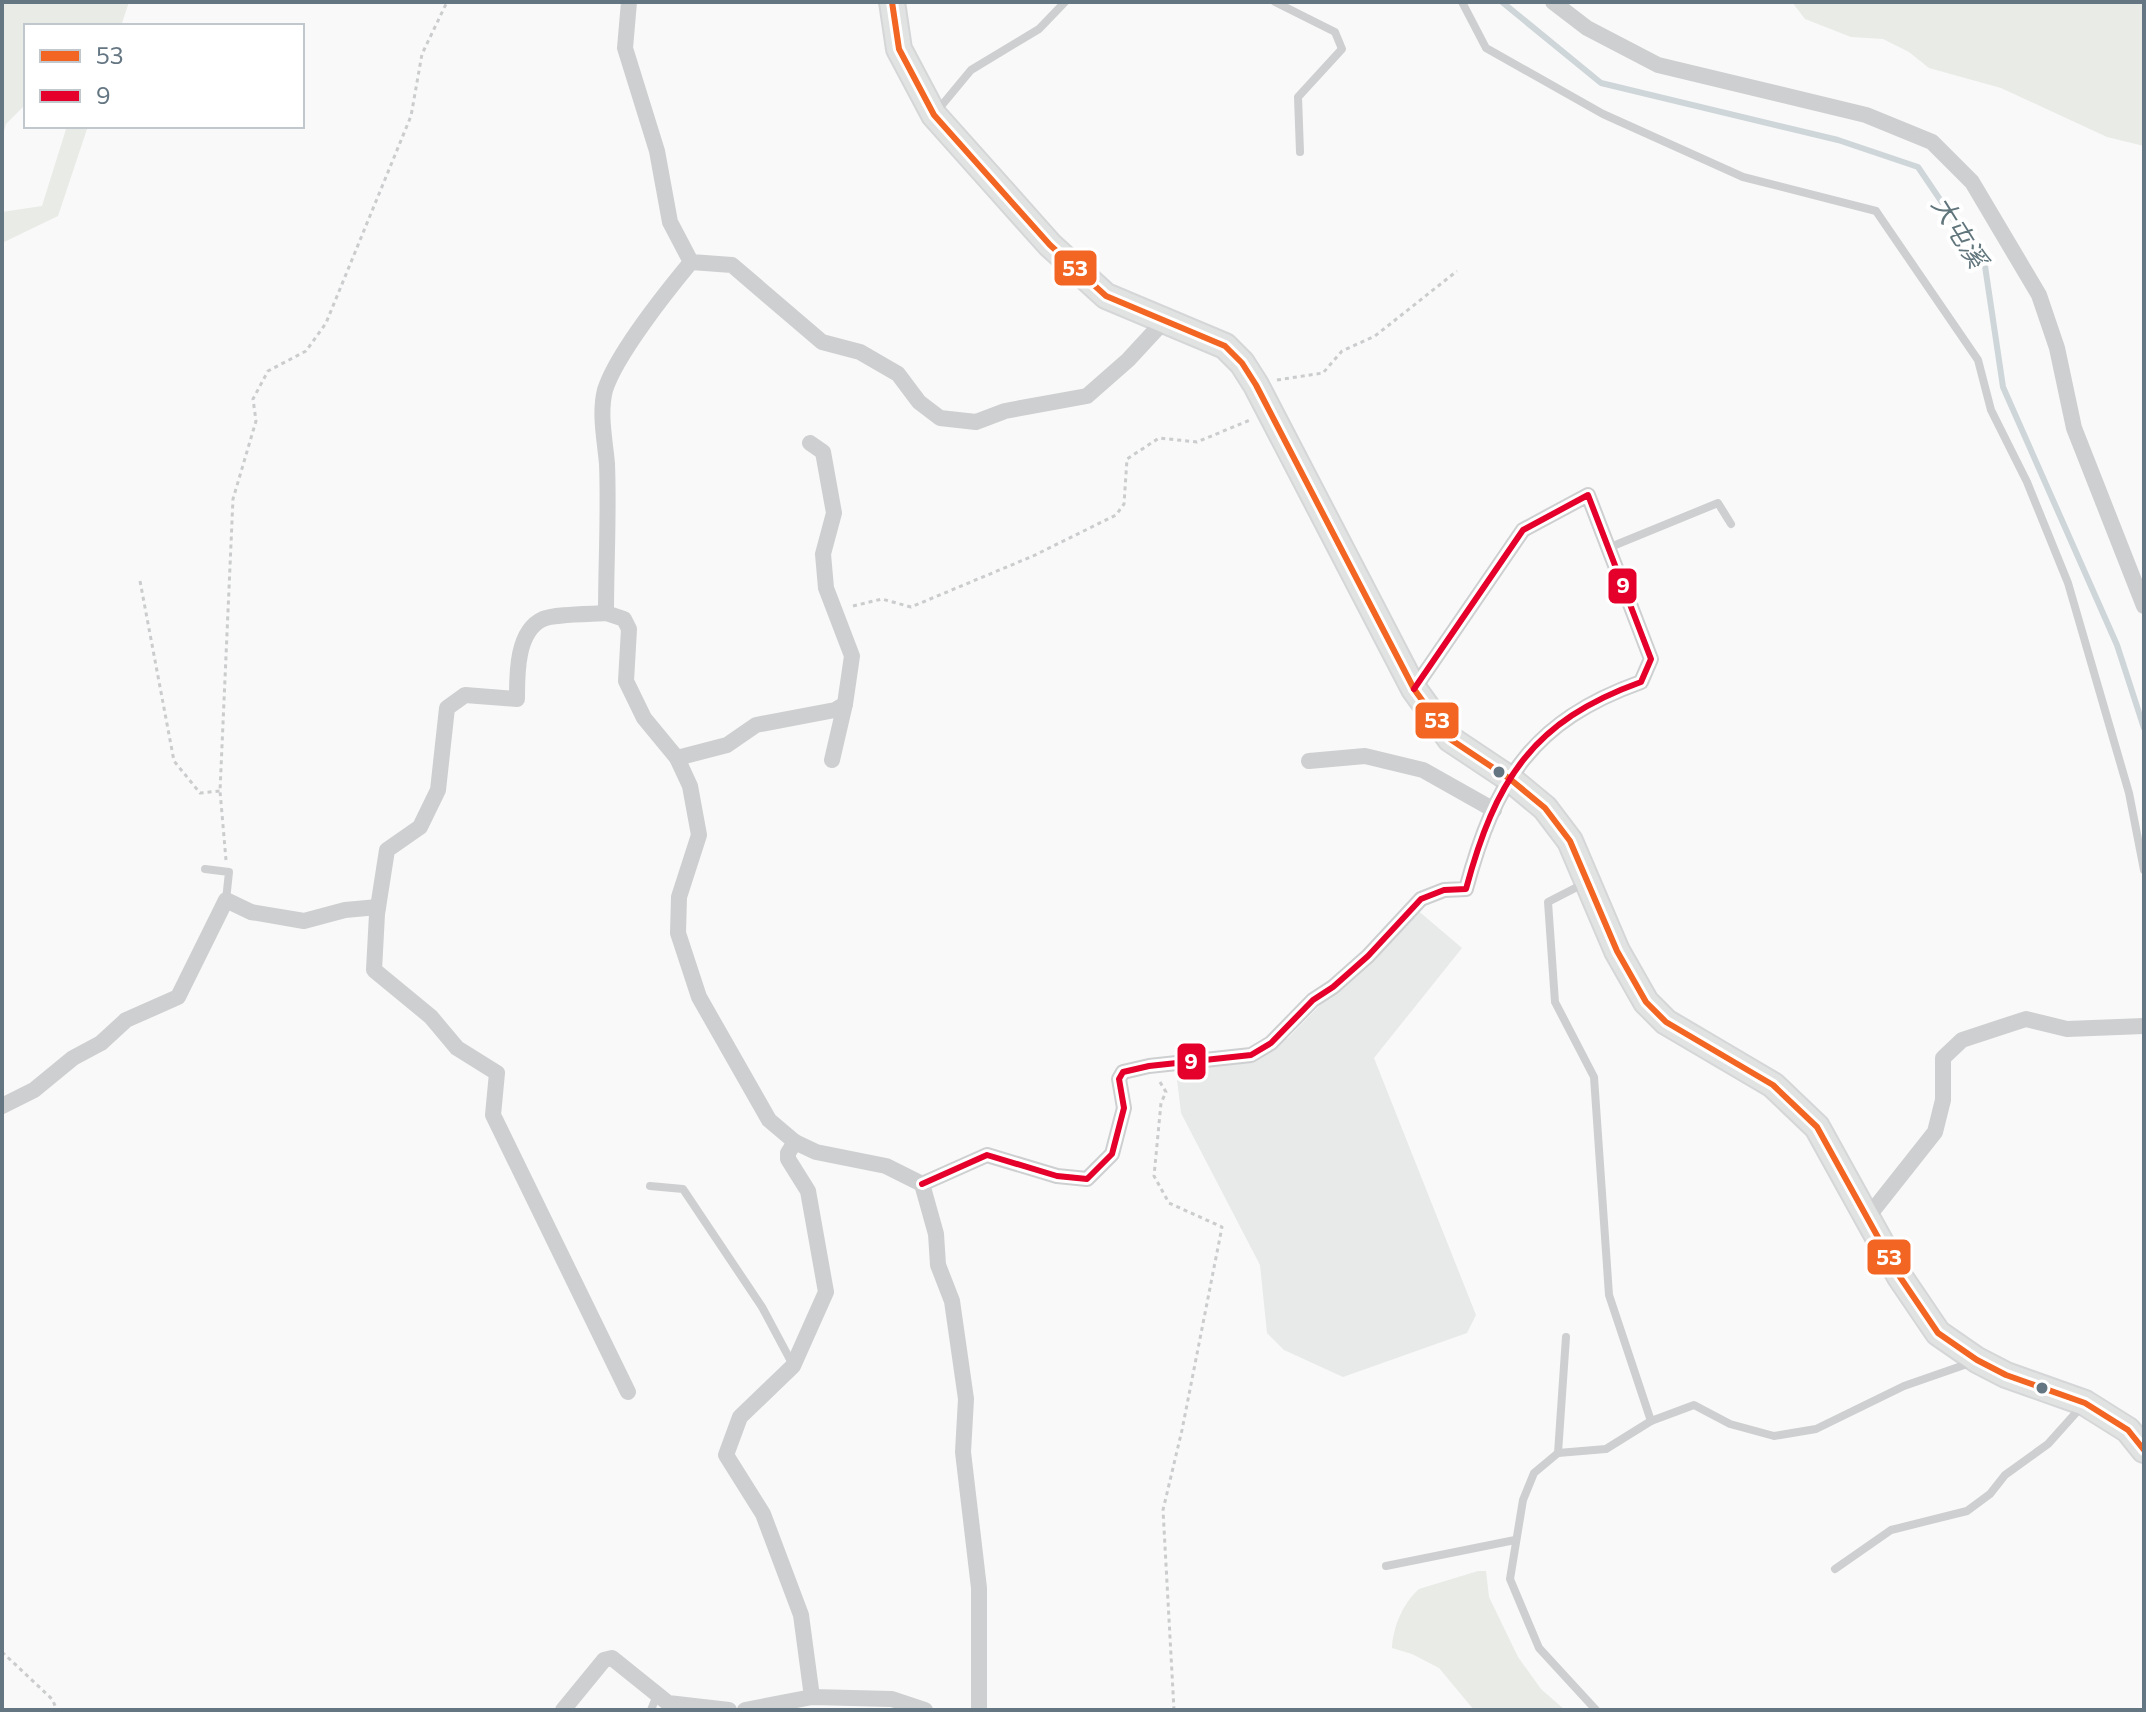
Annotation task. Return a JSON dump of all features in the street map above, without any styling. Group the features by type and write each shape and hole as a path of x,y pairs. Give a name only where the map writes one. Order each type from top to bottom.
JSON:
{"street":[{"path":"629,2 625,48 657,151 670,222 691,262"},
{"path":"892,2 899,49 934,115 1050,245 1106,296 1225,346 1242,363 1414,689 1450,739 1510,779 1545,808 1570,841 1617,951 1646,1002 1666,1022 1773,1085 1817,1127 1900,1277 1938,1333 1977,1360 2006,1375 2085,1403 2128,1430 2144,1450"},
{"path":"1553,2 1587,28 1658,65 1866,115 1932,142 1972,182 2039,295 2057,348 2074,428 2144,606"},
{"path":"691,262 732,265 822,342 860,352 898,374 919,402 940,418 976,422 1005,411 1087,396 1128,360 1165,320"},
{"path":"606,613 607,466 602,407 605,390 614,369 691,262"},
{"path":"810,443 823,452 834,513 823,554 826,588 852,656 832,760"},
{"path":"922,1184 987,1155 1057,1176 1087,1179 1112,1154 1124,1108 1119,1079 1123,1072 1149,1066 1251,1055 1271,1043 1313,1000 1368,956 1421,899 1444,890 1466,889 1479,840 1517,764 1557,724 1602,696 1641,682 1651,659 1588,495 1523,530 1414,689"},
{"path":"628,1392 493,1115 497,1073 457,1048 431,1017 374,970 378,907 387,850 420,827 438,790 447,708 465,695 517,699 517,658 532,628 543,618 606,613 624,619 629,629 626,681 644,718 677,758 690,786 699,835 679,897 678,933 699,997 769,1120 795,1142 816,1152 886,1166 922,1184 936,1234 938,1265 952,1301 966,1399 963,1452 979,1588 979,1710"},
{"path":"677,758 727,745 756,725 835,710 845,704"},
{"path":"1309,761 1365,756 1423,770 1494,810"},
{"path":"2,1106 34,1090 73,1058 101,1043 126,1020 178,997 226,900 251,912 304,921 345,910 378,907"},
{"path":"1867,1218 1935,1132 1943,1100 1943,1058 1962,1040 2026,1019 2067,1029 2144,1026"},
{"path":"795,1142 788,1159 808,1191 826,1292 793,1366 740,1417 726,1455 763,1514 801,1615 812,1697"},
{"path":"563,1710 604,1660 612,1658 654,1702 729,1710"},
{"path":"745,1710 812,1697 892,1699 925,1710"}],"lane":[{"path":"934,115 971,70 1039,29 1065,2"},
{"path":"1275,2 1335,32 1342,49 1298,97 1300,152"},
{"path":"1462,2 1486,48 1603,114 1743,177 1876,211 1978,360 1991,410 2027,482 2068,583 2129,793 2144,870"},
{"path":"1608,548 1718,503 1731,524"},
{"path":"205,869 227,871 226,900"},
{"path":"1589,881 1548,902 1555,1002 1594,1077 1609,1295 1651,1421"},
{"path":"650,1186 683,1189 762,1307 793,1366"},
{"path":"1558,1453 1566,1337"},
{"path":"1596,1710 1539,1648 1510,1579 1523,1500 1534,1473 1558,1453 1606,1449 1651,1421 1694,1405 1730,1424 1774,1436 1816,1429 1904,1386 1977,1360"},
{"path":"1835,1569 1891,1530 1967,1511 1990,1494 2005,1475 2048,1444 2085,1403"},
{"path":"1386,1566 1515,1540"}],"path":[{"path":"227,871 220,791 233,499 256,421 253,399 268,371 306,351 326,323 411,116 422,54 447,2"},
{"path":"1256,385 1323,373 1342,351 1375,336 1457,271"},
{"path":"835,611 882,599 911,607 1033,556 1116,515 1124,504 1127,459 1159,438 1197,442 1268,412"},
{"path":"140,581 174,761 200,793 220,791"},
{"path":"1149,1066 1166,1092 1161,1103 1154,1176 1169,1203 1222,1227 1163,1510 1174,1710"},
{"path":"2,1652 52,1699 57,1710"}],"shaded area":[{"path":"2,2 129,2 122,24 24,24 24,106 6,124 2,138"},
{"path":"1792,2 2144,2 2144,146 2107,137 2001,88 1929,68 1909,52 1883,39 1851,37 1805,19"},
{"path":"66,128 87,128 58,216 2,243 2,212 42,206"},
{"path":"1415,908 1462,948 1374,1058 1476,1315 1467,1333 1343,1377 1284,1350 1267,1333 1260,1265 1181,1113 1176,1071 1230,1049 1264,1048 1288,1038"},
{"path":"1486,1571 1489,1597 1518,1657 1541,1689 1565,1710 1474,1710 1439,1668 1392,1648 1400,1616 1419,1589"}],"waterway":[{"name":"大屯溪","path":"1502,2 1601,83 1838,140 1918,167 1985,266 2003,387 2117,645 2144,728"}],"transit line":[{"name":"53","path":"892,2 899,49 934,115 1050,245 1106,296 1225,346 1242,363 1414,689 1450,739 1510,779 1545,808 1570,841 1617,951 1646,1002 1666,1022 1773,1085 1817,1127 1900,1277 1938,1333 1977,1360 2006,1375 2085,1403 2128,1430 2144,1450"},
{"name":"9","path":"922,1184 987,1155 1057,1176 1087,1179 1112,1154 1124,1108 1119,1079 1123,1072 1149,1066 1251,1055 1271,1043 1313,1000 1368,956 1421,899 1444,890 1466,889 1490,817 1505,786 1524,760 1545,736 1572,716 1603,698 1641,682 1651,659 1588,495 1523,530 1414,689"}]}
